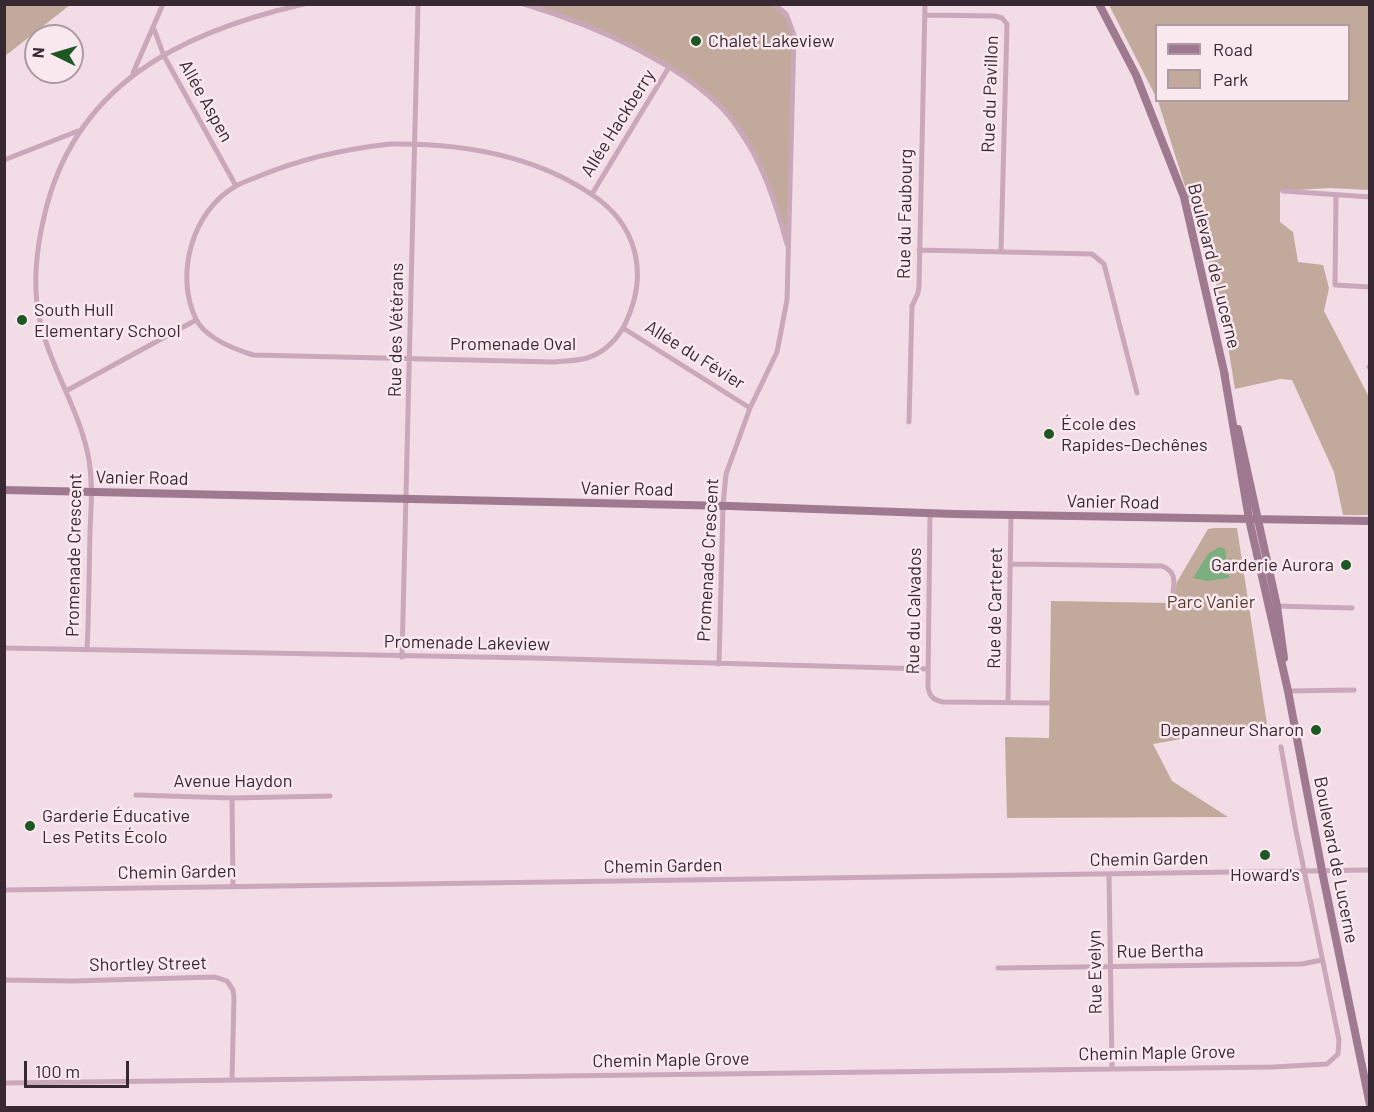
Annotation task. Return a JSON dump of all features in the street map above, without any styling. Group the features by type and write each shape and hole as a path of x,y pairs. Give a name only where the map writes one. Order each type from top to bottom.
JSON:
{"street":[{"path":"133,75 163,4"},
{"name":"Promenade Crescent","path":"87,650 93,491 86,443 42,332 37,308 36,261 47,201 55,178 78,131 90,116 133,75 193,40 248,19 304,4"},
{"name":"Rue des Vétérans","path":"402,657 418,4"},
{"name":"Promenade Crescent","path":"524,4 610,37 669,67 708,96 736,125 760,166 782,224 789,252"},
{"name":"Promenade Crescent","path":"719,664 723,506 726,474 750,408 777,352 787,300 794,35 786,14 774,4"},
{"name":"Rue du Faubourg","path":"909,422 912,306 918,293 920,250 925,4"},
{"name":"Boulevard de Lucerne","path":"1100,4 1136,75 1184,197 1224,372 1268,606 1288,691 1322,872 1370,1105"},
{"name":"Rue du Pavillon","path":"925,15 995,16 1002,18 1007,24 1001,251"},
{"name":"Allée Aspen","path":"154,29 164,56 236,186"},
{"name":"Allée Hackberry","path":"592,194 669,67"},
{"path":"4,160 78,131"},
{"name":"Promenade Oval","path":"415,144 475,149 534,165 592,194 610,209 633,242 638,262 639,283 634,305 616,339 601,351 587,358 555,362 253,355 231,348 213,336 196,320 189,294 187,267 192,242 202,220 217,201 236,186 298,161 362,147 415,144"},
{"path":"1283,191 1370,197"},
{"path":"1336,195 1335,285 1370,287"},
{"path":"920,250 1092,254 1104,264 1137,393"},
{"path":"66,391 196,320"},
{"name":"Allée du Févier","path":"623,328 750,408"},
{"name":"Vanier Road","path":"4,490 723,506 930,514 1370,521"},
{"name":"Rue du Calvados","path":"930,514 928,669 930,696 938,701 1048,703"},
{"name":"Rue de Carteret","path":"1008,702 1011,515"},
{"name":"Boulevard de Lucerne","path":"1253,519 1277,606 1288,691"},
{"path":"1011,564 1162,566 1170,571 1175,580 1173,592"},
{"path":"1268,606 1352,608"},
{"name":"Promenade Lakeview","path":"4,648 928,669"},
{"path":"1288,691 1354,690"},
{"path":"1281,747 1322,960"},
{"name":"Avenue Haydon","path":"136,795 232,798 330,796"},
{"path":"232,798 233,886"},
{"name":"Chemin Garden","path":"4,890 1370,870"},
{"name":"Rue Evelyn","path":"1109,874 1112,1068"},
{"name":"Rue Bertha","path":"998,968 1302,964 1322,960"},
{"name":"Chemin Maple Grove","path":"4,1083 1322,1065 1335,1058 1339,1040 1322,960"},
{"name":"Shortley Street","path":"4,980 73,981 196,976 222,979 231,985 234,997 232,1080"}],"green space":[{"path":"5,4 70,4 46,24 24,24 24,41 5,56"},
{"path":"774,4 792,25 789,252 760,166 725,113 690,81 610,37 524,5"},
{"path":"1109,5 1369,5 1369,190 1330,188 1280,191 1280,222 1293,232 1298,262 1323,265 1329,288 1324,311 1369,397 1369,515 1343,515 1334,472 1292,380 1280,379 1235,389 1220,297 1158,102 1350,102 1350,24 1155,24 1155,95"},
{"name":"Parc Vanier","path":"1237,528 1267,724 1153,744 1172,781 1228,817 1007,818 1005,737 1049,738 1051,601 1172,603 1177,582 1208,529"}],"shaded area":[{"path":"1219,547 1225,549 1229,578 1207,581 1193,578 1208,554"}],"place":[{"name":"Chalet Lakeview","path":"696,41"},
{"name":"South Hull Elementary School","path":"22,320"},
{"name":"École des Rapides-Dechênes","path":"1049,434"},
{"name":"Garderie Aurora","path":"1346,565"},
{"name":"Depanneur Sharon","path":"1316,730"},
{"name":"Garderie Éducative Les Petits Écolo","path":"30,826"},
{"name":"Howard's","path":"1265,855"}]}
